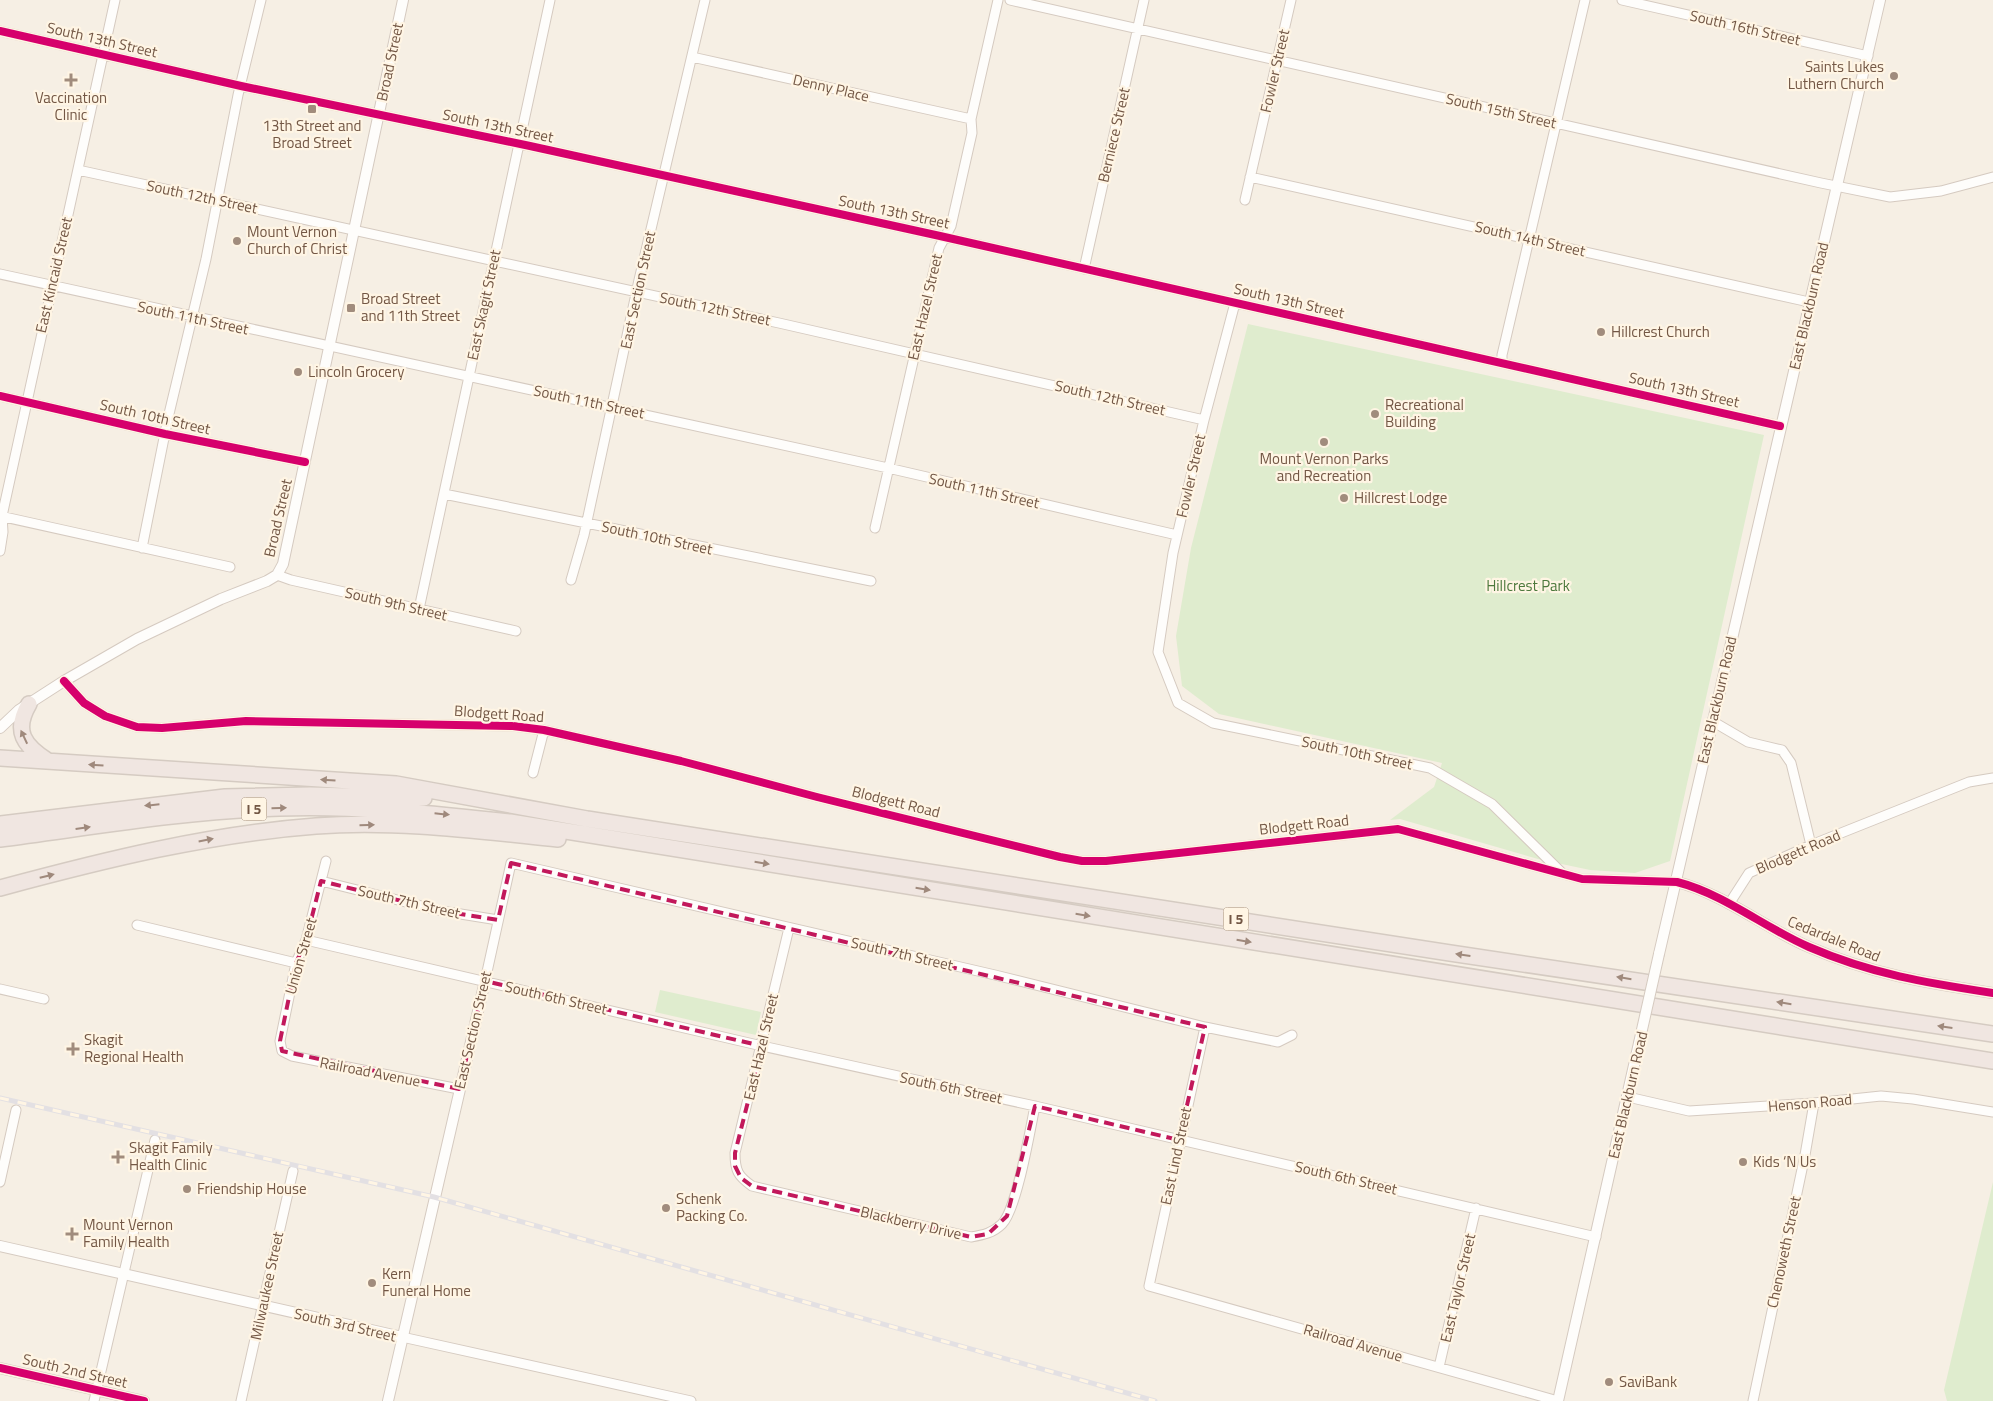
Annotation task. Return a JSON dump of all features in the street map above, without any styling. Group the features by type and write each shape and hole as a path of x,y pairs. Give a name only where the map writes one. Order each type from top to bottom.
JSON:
{"highway":[{"path":"29,704 21,722 20,729 22,735 30,748 49,762"},
{"path":"0,758 396,784 480,801"},
{"name":"I 5","path":"0,824 225,797 401,796 480,801 1441,952 1993,1034"},
{"name":"I 5","path":"0,840 190,814 289,808 410,811 483,819 1993,1061"},
{"path":"0,888 157,849 215,838 317,826 378,824 443,828 714,855"}],"street":[{"name":"East Kincaid Street","path":"0,551 3,532 1,516 115,0"},
{"path":"142,548 165,434 261,0"},
{"name":"Broad Street","path":"0,728 29,704 64,681 136,639 277,575 282,564 305,462 403,0"},
{"name":"East Skagit Street","path":"419,610 550,0"},
{"name":"East Section Street","path":"571,580 586,523 663,176 705,0"},
{"name":"East Hazel Street","path":"875,528 939,248 951,226 972,133 970,119 998,0"},
{"name":"South 15th Street","path":"1010,0 1556,124 1890,197 1941,191 1993,177"},
{"name":"Berniece Street","path":"1084,269 1144,0"},
{"name":"Fowler Street","path":"1245,200 1291,0"},
{"path":"1502,363 1502,355 1586,0"},
{"name":"South 16th Street","path":"1622,0 1868,56"},
{"name":"East Blackburn Road","path":"1558,1401 1628,1097 1658,954 1880,0"},
{"name":"South 13th Street","path":"0,31 241,86 519,144 1084,269 1780,426"},
{"name":"Denny Place","path":"692,57 970,119"},
{"name":"South 12th Street","path":"78,170 637,291 1204,420"},
{"name":"South 14th Street","path":"1250,177 1809,302"},
{"name":"South 11th Street","path":"0,274 192,318 888,468 1177,535"},
{"name":"Fowler Street","path":"1158,652 1177,535 1204,420 1235,303"},
{"name":"South 10th Street","path":"0,396 165,434 305,462"},
{"name":"South 10th Street","path":"444,494 871,581"},
{"path":"1,516 230,566"},
{"name":"South 9th Street","path":"277,575 291,580 419,610 516,631"},
{"name":"South 10th Street","path":"1158,652 1178,703 1213,723 1430,768 1492,804 1562,872"},
{"name":"Blodgett Road","path":"64,681 84,703 105,716 137,727 162,728 246,721 513,726 544,730 681,761 817,797 1082,861 1398,829 1562,872 1582,879 1676,882 1729,904 1749,874 1811,845 1969,782 1993,778"},
{"path":"1712,721 1748,742 1782,750 1791,763 1811,845"},
{"path":"533,773 544,730"},
{"name":"Union Street","path":"282,1051 280,1041 296,963 306,940 326,861"},
{"name":"East Section Street","path":"388,1401 511,863"},
{"name":"South 7th Street","path":"511,863 994,975 1205,1027 1278,1042 1292,1036"},
{"name":"South 7th Street","path":"321,881 442,911 498,920"},
{"name":"Cedardale Road","path":"1729,904 1808,946 1853,965 1917,982 1993,993"},
{"path":"137,925 296,963"},
{"name":"East Hazel Street","path":"735,1166 735,1153 789,928"},
{"name":"South 6th Street","path":"306,940 762,1046 1035,1106 1596,1237"},
{"path":"0,989 44,999"},
{"name":"East Lind Street","path":"1149,1286 1179,1140 1205,1027"},
{"name":"Railroad Avenue","path":"282,1051 292,1056 459,1089"},
{"name":"Henson Road","path":"1628,1097 1689,1111 1814,1103 1880,1096 1913,1099 1993,1112"},
{"name":"Chenoweth Street","path":"1753,1401 1814,1103"},
{"name":"Blackberry Drive","path":"735,1166 741,1178 752,1186 971,1237 988,1234 1002,1224 1010,1209 1035,1106"},
{"path":"0,1182 16,1110"},
{"path":"94,1401 155,1140"},
{"name":"Milwaukee Street","path":"241,1401 292,1171"},
{"name":"East Taylor Street","path":"1439,1367 1476,1208"},
{"name":"South 3rd Street","path":"0,1246 691,1401"},
{"name":"Railroad Avenue","path":"1149,1286 1558,1401"},
{"name":"South 2nd Street","path":"0,1368 144,1401"}],"highlighted area":[{"path":"511,863 1205,1027 1179,1140 1035,1106 1007,1216 988,1234 971,1237 752,1186 741,1178 735,1166 735,1153 762,1046 485,981 459,1089 282,1051 280,1041 296,963 306,940 321,881 442,911 498,920"}],"green space":[{"name":"Hillcrest Park","path":"1248,324 1764,435 1670,861 1635,873 1590,870 1538,859 1400,819 1390,820 1434,787 1442,763 1219,714 1182,686 1176,636 1191,548"},
{"path":"660,990 761,1012 756,1035 655,1012"},
{"path":"1993,1182 1993,1401 1947,1401 1944,1390"}],"railway":[{"path":"0,1098 434,1197 1155,1401"}],"cycle path":[{"path":"0,31 241,86 530,146 940,236 1780,426"},
{"path":"0,396 165,434 305,462"},
{"path":"64,681 84,703 105,716 137,727 162,728 246,721 513,726 544,730 681,761 817,797 1082,861 1106,861 1398,829 1582,879 1677,882 1694,887 1728,903 1793,939 1832,956 1877,971 1993,993"},
{"path":"0,1368 144,1401"}],"place":[{"name":"Saints Lukes Luthern Church","path":"1894,76"},
{"name":"Vaccination Clinic","path":"71,80"},
{"name":"13th Street and Broad Street","path":"312,109"},
{"name":"Mount Vernon Church of Christ","path":"237,241"},
{"name":"Broad Street and 11th Street","path":"351,308"},
{"name":"Hillcrest Church","path":"1601,332"},
{"name":"Lincoln Grocery","path":"298,372"},
{"name":"Recreational Building","path":"1375,414"},
{"name":"Mount Vernon Parks and Recreation","path":"1324,442"},
{"name":"Hillcrest Lodge","path":"1344,498"},
{"name":"Skagit Regional Health","path":"73,1049"},
{"name":"Skagit Family Health Clinic","path":"118,1157"},
{"name":"Kids ‘N Us","path":"1743,1162"},
{"name":"Friendship House","path":"187,1189"},
{"name":"Schenk Packing Co.","path":"666,1208"},
{"name":"Mount Vernon Family Health","path":"72,1234"},
{"name":"Kern Funeral Home","path":"372,1283"},
{"name":"SaviBank","path":"1609,1382"}]}
